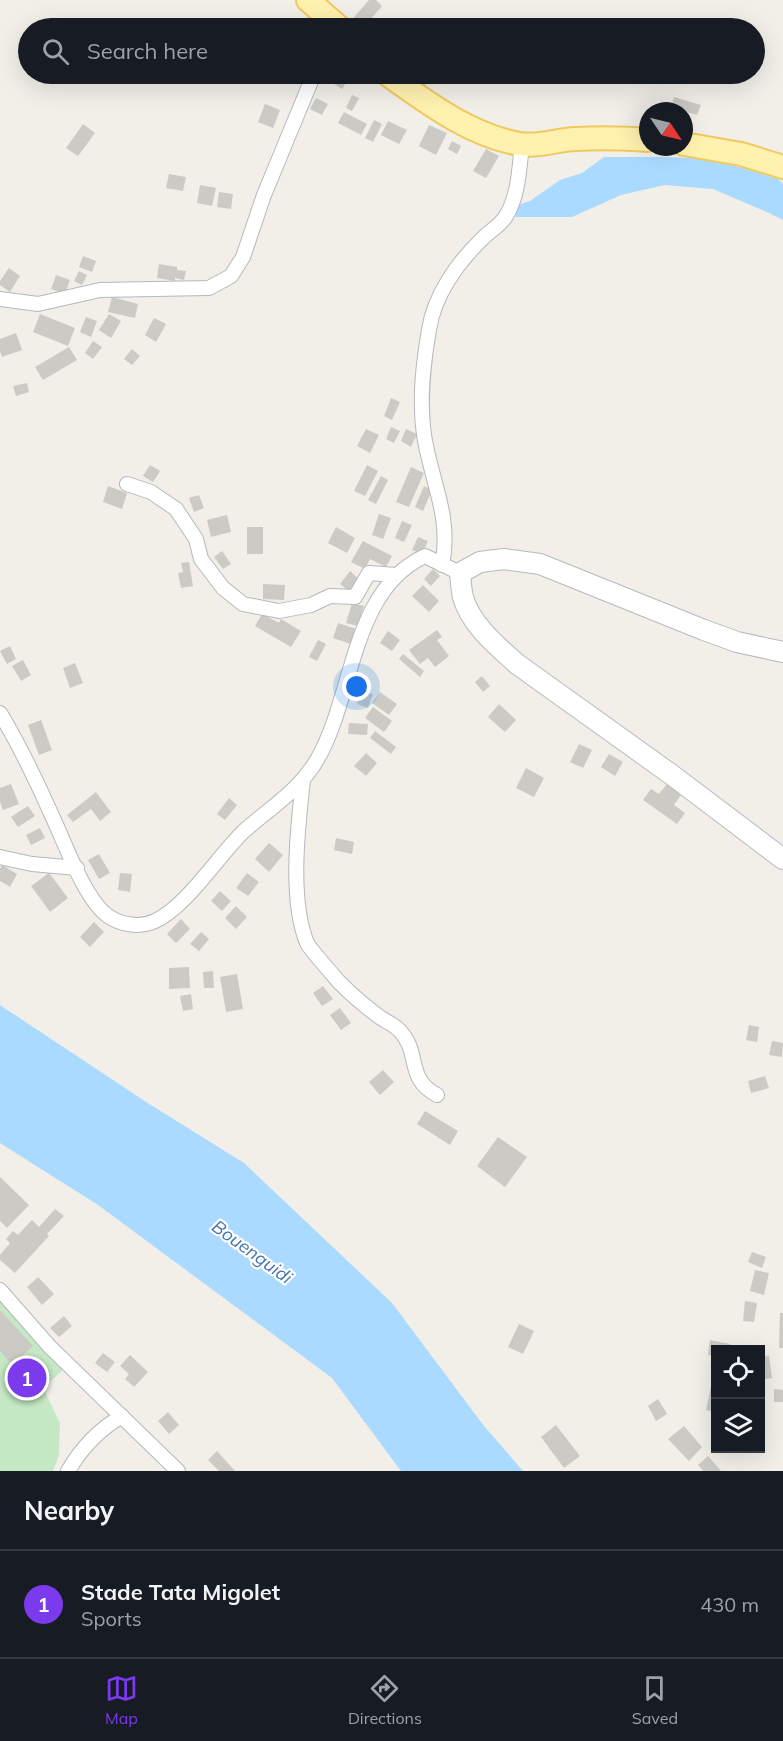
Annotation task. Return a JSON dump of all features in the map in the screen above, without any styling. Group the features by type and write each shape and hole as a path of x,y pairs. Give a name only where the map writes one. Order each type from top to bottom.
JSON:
{"main road":[{"path":"308,0 329,18"},
{"path":"401,84 425,101 489,136 522,145 574,139 639,139"},
{"path":"693,146 741,154 783,166"},
{"path":"783,652 737,642 540,564 504,559 451,569 474,619 517,664 672,775 783,859"}],"street":[{"path":"0,299 38,304 100,290 209,288 221,283 231,276 243,256 264,195 310,84"},
{"path":"451,569 446,530 424,435 422,389 429,328 436,303 453,273 483,238 505,219 510,208 519,169 522,145"},
{"path":"128,484 151,492 176,508 196,539 201,560 223,588 243,604 269,610 292,610 311,605 330,596 355,597 369,573 396,575"},
{"path":"0,712 91,898 106,915 123,924 137,925 155,921 187,896 244,832 303,780 318,759 330,732 367,617 396,575 410,563 425,556 451,569"},
{"path":"303,780 297,830 297,877 299,911 308,945 345,987 398,1029 409,1044 416,1074 422,1085 437,1095"},
{"path":"0,857 32,864 77,868"},
{"path":"0,1290 50,1347 178,1471"},
{"path":"68,1471 88,1442 103,1427 122,1416"}],"green space":[{"path":"0,1301 65,1368 43,1388 60,1423 59,1455 53,1471 0,1471"}],"water":[{"path":"604,157 712,159 778,179 783,184 783,220 713,189 665,185 621,195 572,217 516,217 515,206 530,201 560,180 582,173"},
{"name":"Bouenguidi","path":"0,1005 146,1102 244,1163 392,1303 484,1426 523,1471 401,1471 332,1378 98,1205 0,1143"}],"building":[{"path":"369,0 376,0 382,6 372,18 353,18"},
{"path":"334,84 345,84 342,89"},
{"path":"352,95 359,98 352,111 346,108"},
{"path":"674,97 691,102 673,102"},
{"path":"316,98 328,104 322,115 310,109"},
{"path":"693,103 701,105 697,115 693,114"},
{"path":"265,104 280,110 273,128 258,122"},
{"path":"344,112 367,124 361,135 338,123"},
{"path":"374,120 382,124 373,142 365,138"},
{"path":"388,121 407,130 399,144 381,135"},
{"path":"83,124 95,133 78,156 66,148"},
{"path":"429,125 447,133 436,155 419,146"},
{"path":"452,141 461,146 457,154 448,149"},
{"path":"486,149 499,156 486,178 473,171"},
{"path":"169,174 186,177 183,191 166,188"},
{"path":"200,185 216,188 212,206 197,203"},
{"path":"219,192 233,194 231,209 217,207"},
{"path":"83,256 96,261 92,272 79,267"},
{"path":"159,264 186,271 184,280 157,278"},
{"path":"9,268 20,276 10,292 0,285 0,281"},
{"path":"79,271 87,275 82,285 74,281"},
{"path":"56,275 70,280 65,294 51,289"},
{"path":"112,297 138,304 135,318 108,312"},
{"path":"40,314 75,328 68,346 33,332"},
{"path":"109,314 121,321 111,338 99,330"},
{"path":"86,317 97,321 91,337 80,332"},
{"path":"154,318 166,324 156,342 145,335"},
{"path":"16,333 22,350 2,357 0,339"},
{"path":"93,341 102,347 93,359 85,353"},
{"path":"69,347 77,360 43,380 35,367"},
{"path":"132,349 140,356 132,365 124,359"},
{"path":"27,383 29,392 16,396 13,386"},
{"path":"391,398 400,402 392,420 384,416"},
{"path":"391,427 400,431 394,443 386,439"},
{"path":"366,429 379,435 370,453 357,446"},
{"path":"406,429 417,434 411,447 401,441"},
{"path":"150,465 160,471 153,482 143,476"},
{"path":"367,465 378,471 365,496 354,491"},
{"path":"411,467 424,473 409,507 396,502"},
{"path":"381,476 388,480 376,504 368,500"},
{"path":"108,486 127,493 122,509 103,502"},
{"path":"424,486 432,490 423,511 415,507"},
{"path":"199,495 204,508 194,512 189,498"},
{"path":"379,514 391,518 383,539 372,535"},
{"path":"227,515 231,532 211,537 207,520"},
{"path":"402,521 412,525 404,542 395,538"},
{"path":"247,527 263,527 263,554 247,554"},
{"path":"336,527 355,538 347,553 328,543"},
{"path":"418,537 428,541 422,554 412,550"},
{"path":"363,541 392,556 386,567 370,559 365,569 351,562"},
{"path":"222,551 231,564 223,569 214,557"},
{"path":"189,562 193,586 181,588 178,573 183,572 181,563"},
{"path":"433,569 440,576 431,586 424,579"},
{"path":"350,571 360,580 350,592 340,584"},
{"path":"263,584 285,585 284,600 263,599"},
{"path":"423,585 439,601 429,612 412,596"},
{"path":"352,603 364,606 358,626 346,623"},
{"path":"262,614 279,623 281,619 301,631 291,647 255,626"},
{"path":"338,623 356,629 351,644 333,638"},
{"path":"437,630 442,637 437,640 449,656 435,667 428,658 420,664 409,650"},
{"path":"388,631 400,640 392,651 380,643"},
{"path":"318,640 326,644 317,661 309,657"},
{"path":"10,646 16,659 7,664 0,651"},
{"path":"403,654 424,671 420,677 399,659"},
{"path":"23,660 31,675 21,681 12,666"},
{"path":"75,663 83,683 70,688 63,668"},
{"path":"482,676 490,686 483,692 475,682"},
{"path":"362,691 373,694 368,708 357,704"},
{"path":"380,692 397,704 389,715 372,703"},
{"path":"499,704 516,720 505,732 488,717"},
{"path":"373,707 392,721 384,732 365,718"},
{"path":"41,720 52,750 39,755 28,725"},
{"path":"349,723 368,724 367,735 348,734"},
{"path":"375,731 396,747 391,754 370,738"},
{"path":"579,744 592,750 583,768 570,762"},
{"path":"366,753 377,763 366,776 354,766"},
{"path":"609,754 623,762 615,776 601,767"},
{"path":"526,768 544,778 534,797 516,788"},
{"path":"11,784 19,804 3,810 0,802 0,788"},
{"path":"667,784 681,795 674,805 685,813 677,824 643,800 651,789 659,794"},
{"path":"96,792 111,812 100,821 91,809 73,822 67,815"},
{"path":"229,798 237,805 225,820 217,814"},
{"path":"28,806 35,816 18,827 11,817"},
{"path":"40,828 45,838 31,845 26,835"},
{"path":"336,838 354,842 352,854 334,850"},
{"path":"269,843 283,855 269,872 255,859"},
{"path":"99,854 110,873 99,879 88,860"},
{"path":"2,865 17,874 10,887 0,881"},
{"path":"49,873 68,898 50,912 31,886"},
{"path":"120,873 132,874 130,892 118,890"},
{"path":"247,873 259,882 248,896 236,888"},
{"path":"220,891 231,901 222,911 211,901"},
{"path":"236,906 247,917 236,929 225,918"},
{"path":"181,919 190,929 176,943 167,934"},
{"path":"94,922 104,932 90,947 80,937"},
{"path":"201,932 209,939 199,951 190,944"},
{"path":"189,967 190,988 169,989 169,968"},
{"path":"213,971 214,988 204,988 203,972"},
{"path":"237,974 243,1009 226,1012 220,977"},
{"path":"323,986 333,999 322,1006 313,993"},
{"path":"191,994 193,1009 183,1011 180,996"},
{"path":"340,1008 351,1023 341,1030 330,1015"},
{"path":"749,1025 759,1027 757,1042 746,1040"},
{"path":"772,1041 783,1043 782,1057 769,1055"},
{"path":"383,1070 394,1082 380,1095 369,1082"},
{"path":"765,1076 769,1088 751,1093 748,1081"},
{"path":"425,1111 458,1131 450,1145 417,1124"},
{"path":"498,1137 527,1157 505,1187 477,1166"},
{"path":"0,1177 29,1205 7,1228 0,1221"},
{"path":"55,1209 64,1216 15,1273 0,1260 0,1255 10,1243 6,1239 13,1231 18,1235 32,1220 39,1227"},
{"path":"752,1252 766,1257 762,1268 748,1262"},
{"path":"755,1270 769,1273 764,1295 750,1291"},
{"path":"38,1277 54,1294 42,1305 27,1287"},
{"path":"745,1301 757,1303 754,1322 743,1321"},
{"path":"0,1310 33,1346 21,1357 33,1369 25,1378 0,1351"},
{"path":"780,1313 783,1313 783,1348 779,1348"},
{"path":"64,1316 72,1326 59,1337 50,1328"},
{"path":"519,1324 534,1331 523,1354 508,1347"},
{"path":"710,1340 730,1344 711,1345 711,1355 708,1355"},
{"path":"103,1353 115,1362 107,1372 95,1363"},
{"path":"130,1355 148,1372 134,1387 125,1379 129,1374 120,1366"},
{"path":"765,1356 769,1356 772,1378 765,1379"},
{"path":"711,1386 711,1411 706,1410"},
{"path":"774,1389 783,1390 783,1402 774,1402"},
{"path":"658,1399 667,1414 656,1421 648,1406"},
{"path":"168,1412 179,1425 169,1434 158,1421"},
{"path":"556,1425 580,1456 564,1468 541,1437"},
{"path":"684,1426 702,1447 689,1461 668,1439"},
{"path":"217,1451 235,1471 219,1471 208,1460"},
{"path":"708,1456 721,1471 703,1471 698,1465"}],"place":[{"name":"Stade Tata Migolet","path":"27,1378"}]}
